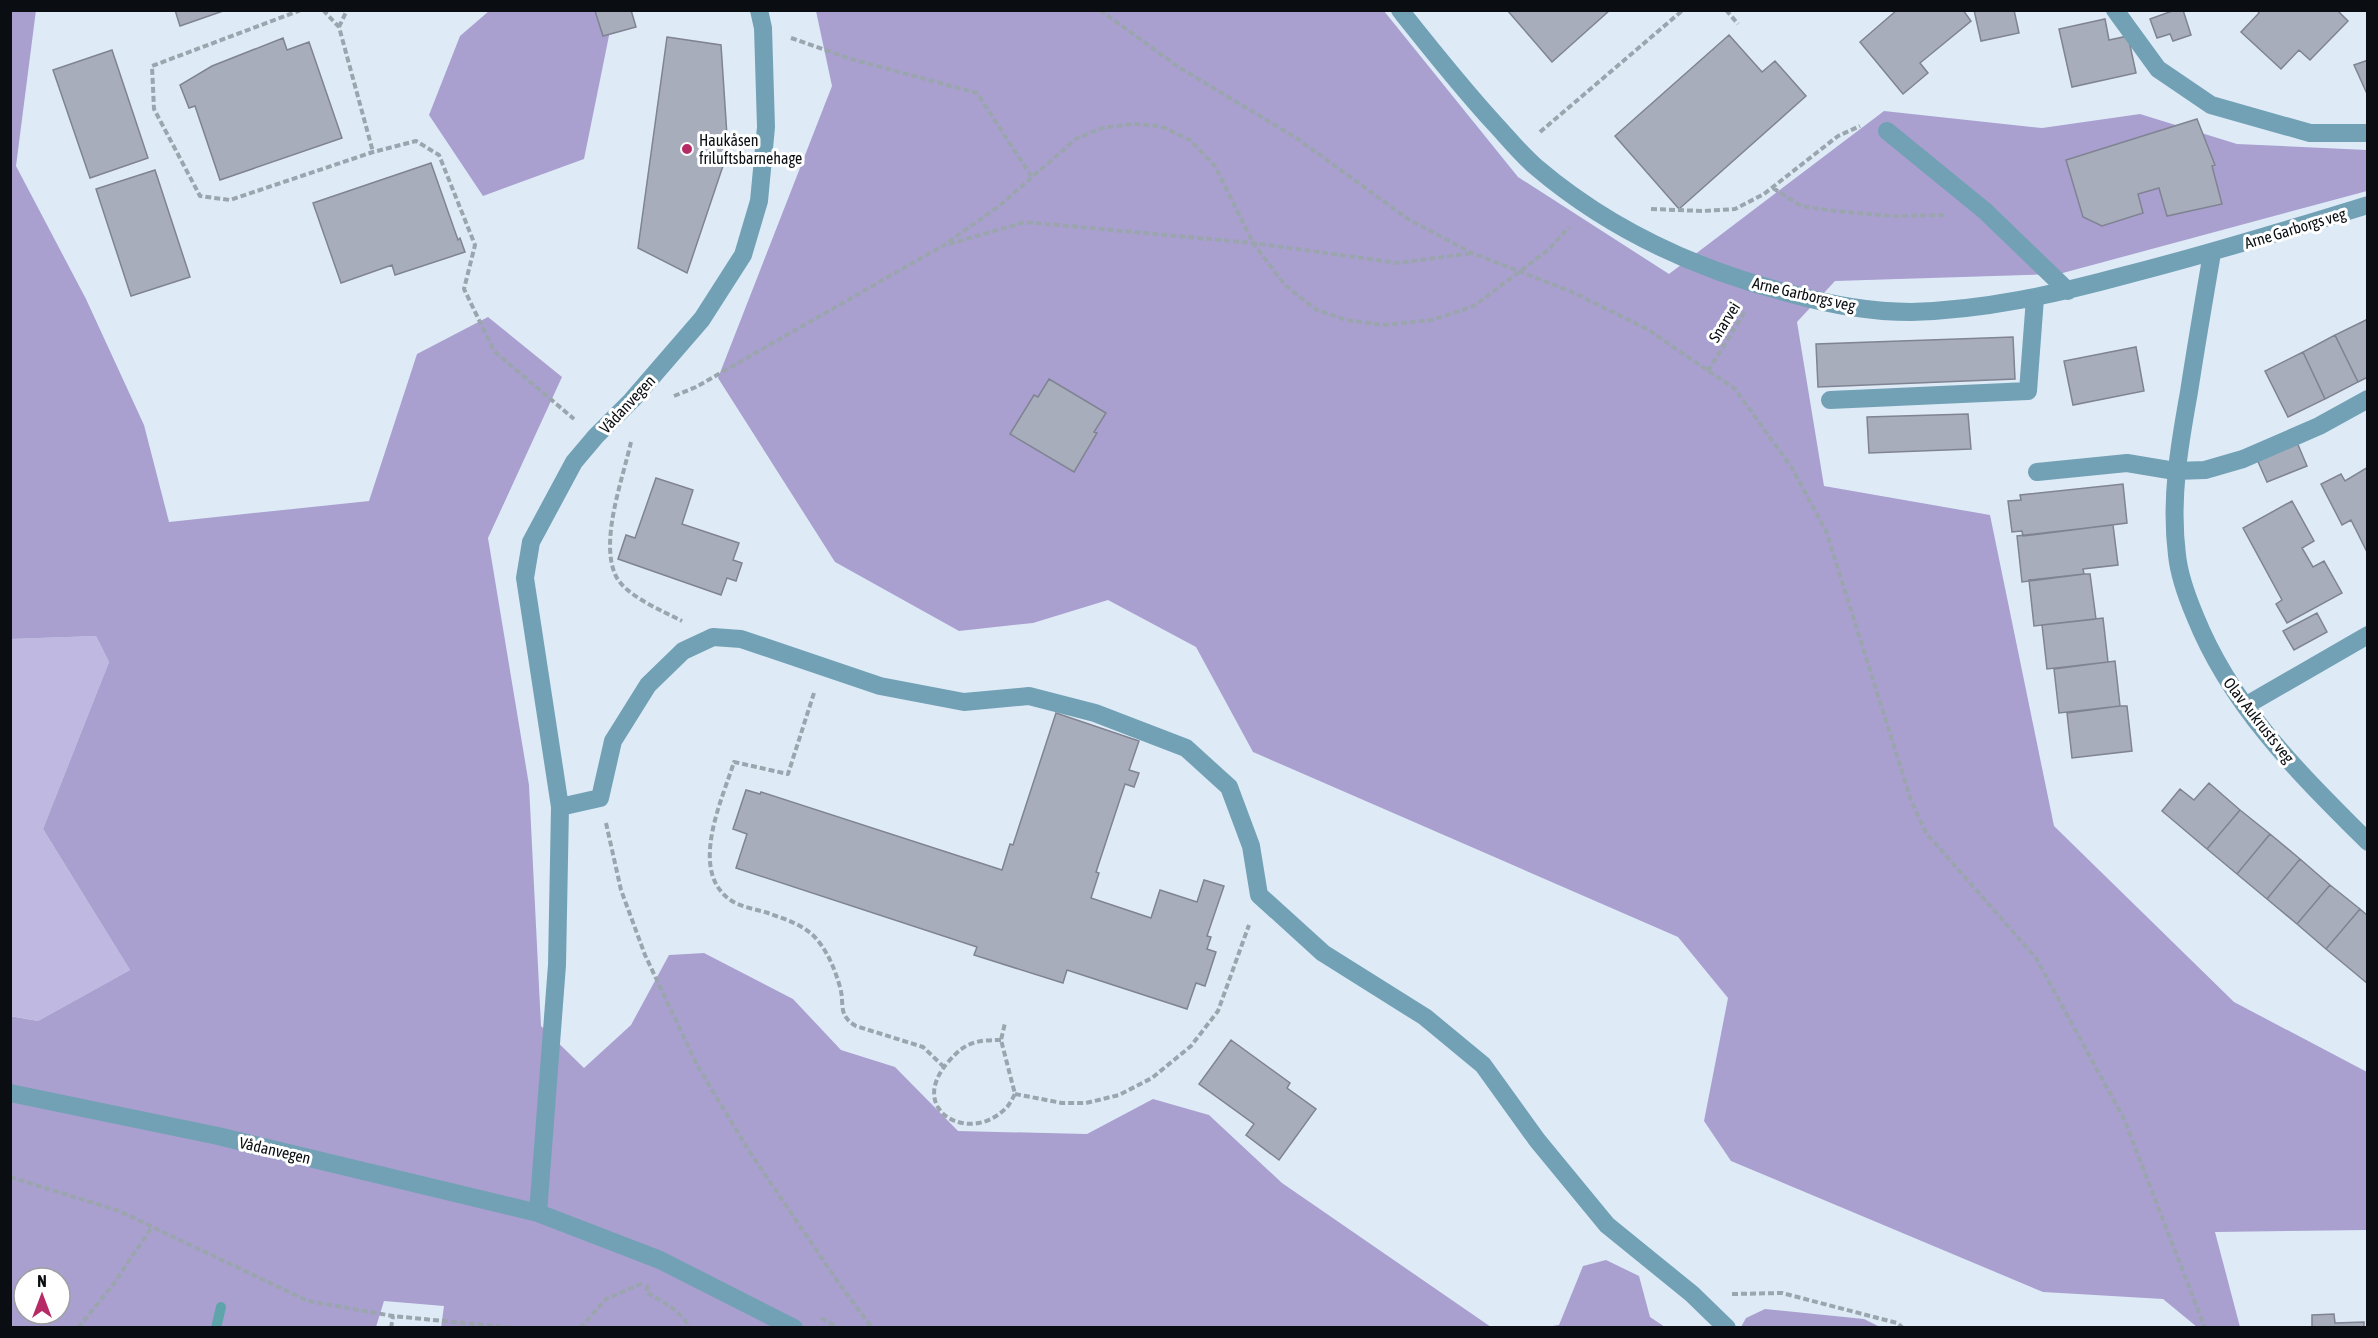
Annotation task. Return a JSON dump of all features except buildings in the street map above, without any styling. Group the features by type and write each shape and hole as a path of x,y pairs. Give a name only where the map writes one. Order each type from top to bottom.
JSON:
{"street":[{"name":"Arne Garborgs veg","path":"1400,10 1463,89 1519,150 1534,165 1588,206 1623,229 1685,260 1761,286 1821,302 1910,312 1972,307 2035,298 2212,253 2367,205"},
{"path":"2115,10 2158,69 2211,105 2310,133 2367,133"},
{"name":"Vådanvegen","path":"538,1213 558,965 560,807 525,578 531,542 574,462 632,400 702,319 743,255 759,201 766,127 761,19"},
{"path":"1887,131 1985,211 2068,291"},
{"name":"Olav Aukrusts veg","path":"2212,253 2175,471 2174,508 2177,557 2188,598 2206,643 2221,672 2245,706 2299,772 2367,842"},
{"path":"1830,400 2028,391 2035,298"},
{"path":"2037,472 2127,463 2175,471 2205,470 2243,459 2319,426 2367,399"},
{"path":"2245,706 2367,635"},
{"path":"560,807 600,798 614,741 648,685 683,651 713,637 741,639 880,686 964,702 1029,696 1095,713 1186,748 1229,787 1251,846 1259,895 1323,953 1425,1017 1483,1065 1537,1140 1607,1225 1692,1294 1727,1328"},
{"name":"Vådanvegen","path":"10,1093 218,1136 538,1213 660,1260 794,1328"}],"path":[{"path":"301,10 152,66 154,109 200,196 230,200 373,152 416,141 439,155 475,245 464,289 494,351 596,436"},
{"path":"323,10 339,27 373,152"},
{"path":"339,27 347,10"},
{"path":"1100,10 1180,68 1298,139 1408,219 1472,253 1570,291 1647,329 1735,389 1792,468 1826,531 1911,800 1926,833 2036,958 2124,1119 2205,1328"},
{"path":"1519,150 1683,10"},
{"path":"1726,10 1738,24"},
{"path":"761,19 851,59 977,93 1031,176"},
{"path":"713,637 638,598 615,576 611,554 611,529 635,424 632,400 662,400 696,387 944,245 999,206 1076,139 1102,128 1133,124 1160,126 1190,140 1215,166 1253,243 1284,284 1315,309 1346,320 1383,325 1432,320 1474,306 1522,272 1548,250 1588,206"},
{"path":"1650,209 1703,211 1735,209 1772,188 1838,136 1859,126 1887,131"},
{"path":"1772,188 1801,206 1835,211 1894,216 1942,216 1985,211"},
{"path":"944,245 1024,222 1253,243 1398,263 1472,253"},
{"name":"Snarvei","path":"1708,371 1761,286"},
{"path":"822,667 788,774 734,762 711,834 710,865 716,885 730,900 798,924 818,940 831,960 841,990 843,1010 847,1021 856,1026 923,1047 944,1066"},
{"path":"600,798 621,890 645,955 697,1065 749,1151 872,1328"},
{"path":"1015,1094 1062,1102 1086,1103 1119,1095 1152,1078 1191,1046 1218,1011 1259,895"},
{"path":"1001,1040 979,1040 959,1050 936,1077 932,1089 939,1109 952,1122 969,1124 988,1120 1005,1109 1015,1094 1001,1040 1005,1023"},
{"path":"10,1177 118,1210 308,1300 393,1316 515,1328"},
{"path":"78,1328 112,1286 152,1227"},
{"path":"580,1328 606,1299 650,1281 646,1292 672,1306 684,1316 690,1328"},
{"path":"1692,1294 1782,1293 1897,1323 1903,1328"},
{"path":"391,1328 393,1316"}],"shaded area":[{"path":"36,10 16,166 86,299 144,425 169,522 369,501 417,354 488,317 562,377 488,538 529,785 541,1026 584,1068 631,1025 669,955 704,953 793,999 841,1050 895,1067 958,1131 1087,1134 1153,1099 1209,1115 1282,1183 1491,1327 441,1328 444,1306 384,1301 376,1327 11,1327 10,1016 38,1021 130,970 43,829 109,662 96,636 11,639 10,11"},
{"path":"489,11 614,11 584,159 483,196 429,115 460,36"},
{"path":"816,11 1384,11 1518,177 1669,274 1884,111 2042,128 2140,114 2237,144 2367,150 2367,191 2059,274 1835,281 1797,322 1824,486 1990,515 2054,826 2234,1002 2367,1072 2367,1230 2215,1232 2240,1327 2197,1327 2163,1299 2043,1292 1731,1161 1704,1121 1728,998 1678,937 1253,752 1196,647 1108,600 1033,623 959,631 835,562 718,378 832,86"},
{"path":"96,636 109,662 43,829 130,970 38,1021 11,1016 10,639"},
{"path":"1606,1260 1639,1276 1650,1317 1665,1327 1546,1327 1559,1325 1583,1266"},
{"path":"1765,1309 1864,1319 1880,1327 1741,1327 1746,1318"}],"waterway":[{"path":"216,1328 221,1307"}],"place":[{"name":"Haukåsen friluftsbarnehage","path":"687,149"}]}
